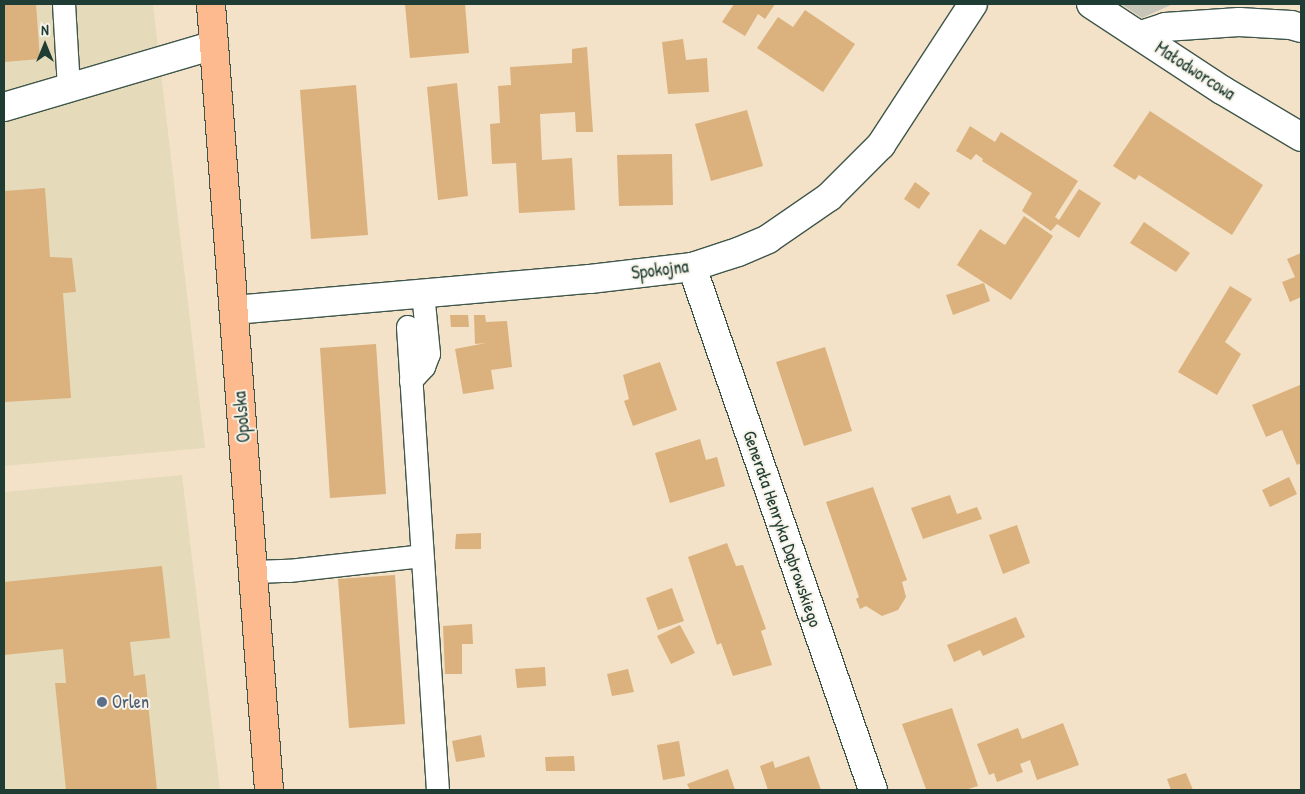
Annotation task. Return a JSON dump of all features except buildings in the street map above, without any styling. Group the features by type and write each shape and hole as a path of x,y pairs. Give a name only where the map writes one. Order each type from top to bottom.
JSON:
{"main road":[{"name":"Opolska","path":"211,4 269,790"}],"street":[{"name":"Spokojna","path":"234,310 590,279 692,267 768,239 829,197 881,145 972,4"},
{"name":"Małodworcowa","path":"1091,4 1141,35 1222,90 1301,137"},
{"path":"1141,35 1165,27 1239,22 1301,28"},
{"path":"4,107 214,45"},
{"name":"Generała Henryka Dąbrowskiego","path":"692,267 873,790"}],"lane":[{"path":"64,4 70,88"},
{"path":"411,381 424,367 429,354 423,293"},
{"path":"408,328 438,790"},
{"path":"254,572 289,571 422,556"}],"shaded area":[{"path":"4,4 153,4 205,448 4,466"},
{"path":"1121,4 1173,4 1142,18"},
{"path":"182,475 220,790 4,790 4,492"}],"place":[{"name":"Orlen","path":"102,702"}]}
